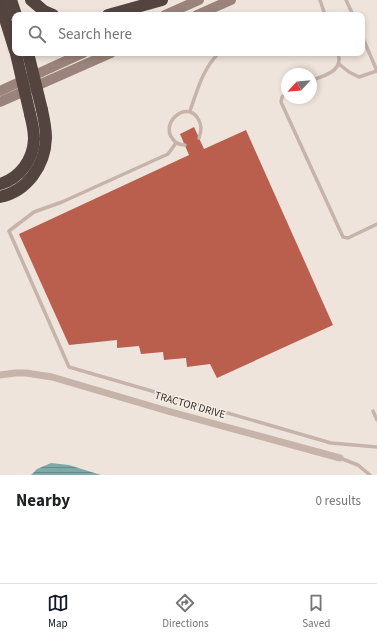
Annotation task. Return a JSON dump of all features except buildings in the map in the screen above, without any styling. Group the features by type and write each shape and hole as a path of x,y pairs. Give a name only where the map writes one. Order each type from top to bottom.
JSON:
{"highway":[{"path":"11,0 15,12"},
{"path":"31,0 48,12"},
{"path":"119,12 162,0"},
{"path":"0,3 12,43"},
{"path":"0,197 22,188 32,177 42,159 45,143 45,133 16,56"},
{"path":"0,184 18,175 30,158 33,149 36,112 28,56"}],"main road":[{"path":"173,12 199,0"},
{"path":"204,12 231,0"},
{"path":"0,91 76,56"},
{"path":"0,102 104,56"}],"street":[{"name":"TRACTOR DRIVE","path":"0,375 26,373 52,377 171,412 340,458"}],"lane":[{"path":"320,0 323,12"},
{"path":"346,0 352,12"},
{"path":"339,64 349,72 359,77 377,71 365,43"},
{"path":"190,111 209,64 216,56"},
{"path":"317,78 334,71 339,64 339,56"},
{"path":"282,104 343,237 348,238 377,224"},
{"path":"185,145 176,143 170,136 169,127 171,121 174,116 179,113 190,111 199,118 202,126 199,138"},
{"path":"176,143 168,154 62,202 34,212 9,231 69,367 330,443 377,447"},
{"path":"373,411 377,420"},
{"name":"TRACTOR DRIVE","path":"340,458 358,465 370,475"}],"water":[{"path":"51,463 69,465 101,475 31,475 37,469"}]}
